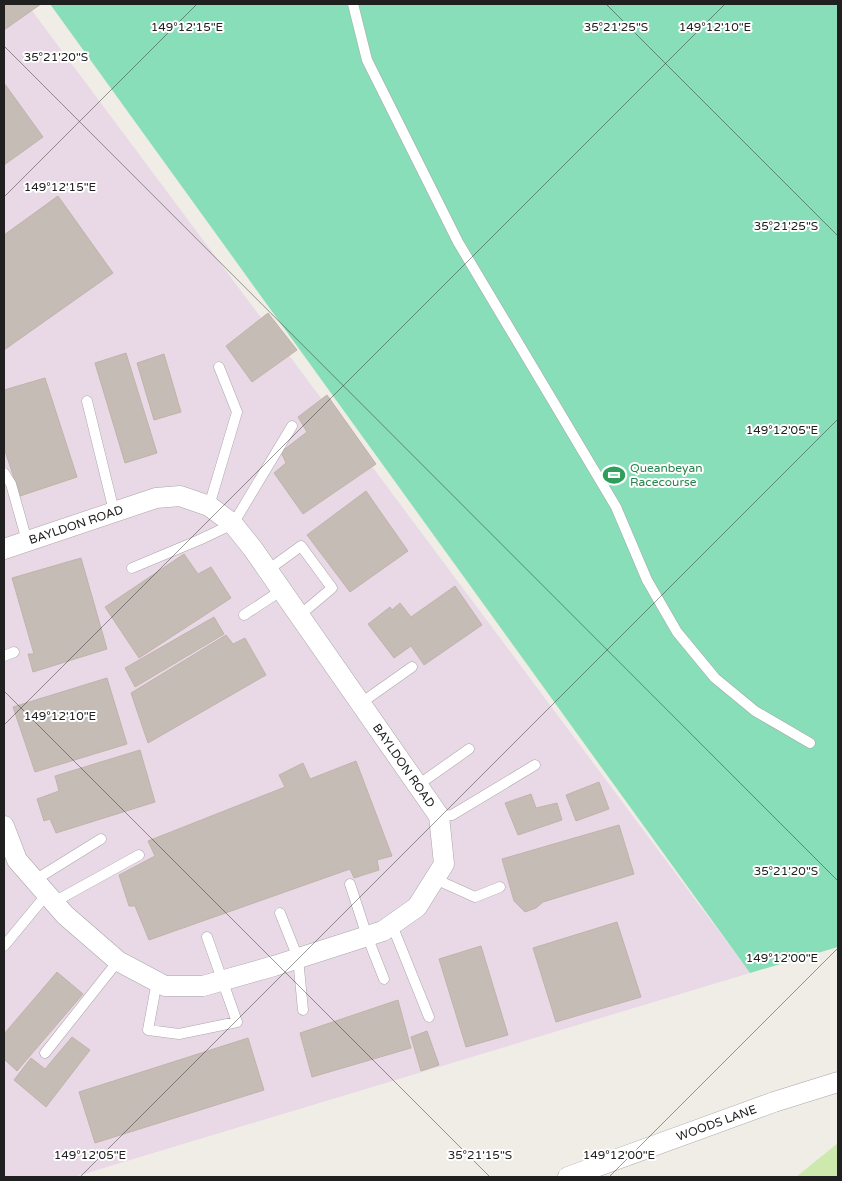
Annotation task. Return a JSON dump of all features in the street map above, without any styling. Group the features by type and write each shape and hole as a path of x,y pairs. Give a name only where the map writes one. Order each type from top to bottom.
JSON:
{"street":[{"name":"BAYLDON ROAD","path":"4,548 156,498 180,496 209,506 233,524 268,570 439,816 444,864 418,906 383,931 203,986 165,986 118,962 65,915 17,860 4,826"},
{"name":"WOODS LANE","path":"568,1177 774,1102 838,1082"}],"lane":[{"path":"353,4 367,60 458,242 616,507 647,580 677,632 715,678 755,711 810,743"},
{"path":"209,506 238,412 220,367"},
{"path":"87,401 114,511"},
{"path":"132,568 233,524 292,426"},
{"path":"4,473 11,484 27,541"},
{"path":"268,570 301,546 332,588 300,615"},
{"path":"244,615 282,590"},
{"path":"4,656 14,652"},
{"path":"361,703 412,667"},
{"path":"418,785 468,749"},
{"path":"439,816 452,816 535,765"},
{"path":"4,946 45,892 101,839"},
{"path":"45,892 139,855"},
{"path":"435,879 475,897 500,887"},
{"path":"350,884 367,936 384,979"},
{"path":"280,913 298,958 303,1010"},
{"path":"392,924 429,1017"},
{"path":"157,981 148,1030 179,1034 237,1022 206,937"},
{"path":"46,1053 118,962"}],"shaded area":[{"path":"4,4 27,4 750,973 74,1177 4,1177"}],"green space":[{"name":"Queanbeyan Racecourse","path":"50,4 838,4 838,947 750,973"},
{"path":"838,1143 838,1177 796,1177"}],"building":[{"path":"4,4 41,4 4,30"},
{"path":"4,83 43,137 4,165"},
{"path":"58,196 113,273 4,350 4,235"},
{"path":"268,313 297,350 252,382 226,346"},
{"path":"126,353 157,453 125,463 95,363"},
{"path":"164,354 181,412 154,420 137,363"},
{"path":"45,378 77,477 20,496 4,448 4,390"},
{"path":"327,395 376,464 303,514 274,473 286,463 281,452 307,432 298,417"},
{"path":"366,491 408,551 350,592 307,535"},
{"path":"184,554 198,574 211,567 231,598 139,658 105,607"},
{"path":"81,558 107,649 33,672 28,654 34,654 12,578"},
{"path":"455,586 482,625 424,665 411,646 394,658 368,624 390,607 392,610 400,603 411,617"},
{"path":"214,617 224,634 135,687 125,668"},
{"path":"226,635 233,644 245,638 266,675 148,743 131,693"},
{"path":"107,678 127,744 35,772 13,707"},
{"path":"140,750 155,802 56,833 50,819 44,821 37,799 59,791 55,776"},
{"path":"356,761 392,856 377,860 379,870 354,878 350,869 149,940 135,906 129,906 119,875 155,856 148,841 285,787 279,775 303,763 310,779"},
{"path":"599,782 609,809 576,821 566,795"},
{"path":"531,794 536,808 557,803 562,820 518,835 505,803"},
{"path":"619,825 634,874 543,902 536,908 525,912 514,901 502,859"},
{"path":"617,922 641,997 556,1022 533,948"},
{"path":"481,946 508,1035 466,1047 439,959"},
{"path":"57,972 83,994 17,1071 4,1059 4,1034"},
{"path":"398,1000 411,1048 312,1077 300,1033"},
{"path":"427,1031 439,1065 421,1071 411,1037"},
{"path":"72,1037 90,1050 46,1107 14,1080 31,1058 45,1069"},
{"path":"248,1038 264,1090 95,1143 79,1092"}],"place":[{"name":"Queanbeyan Racecourse","path":"614,475"}]}
